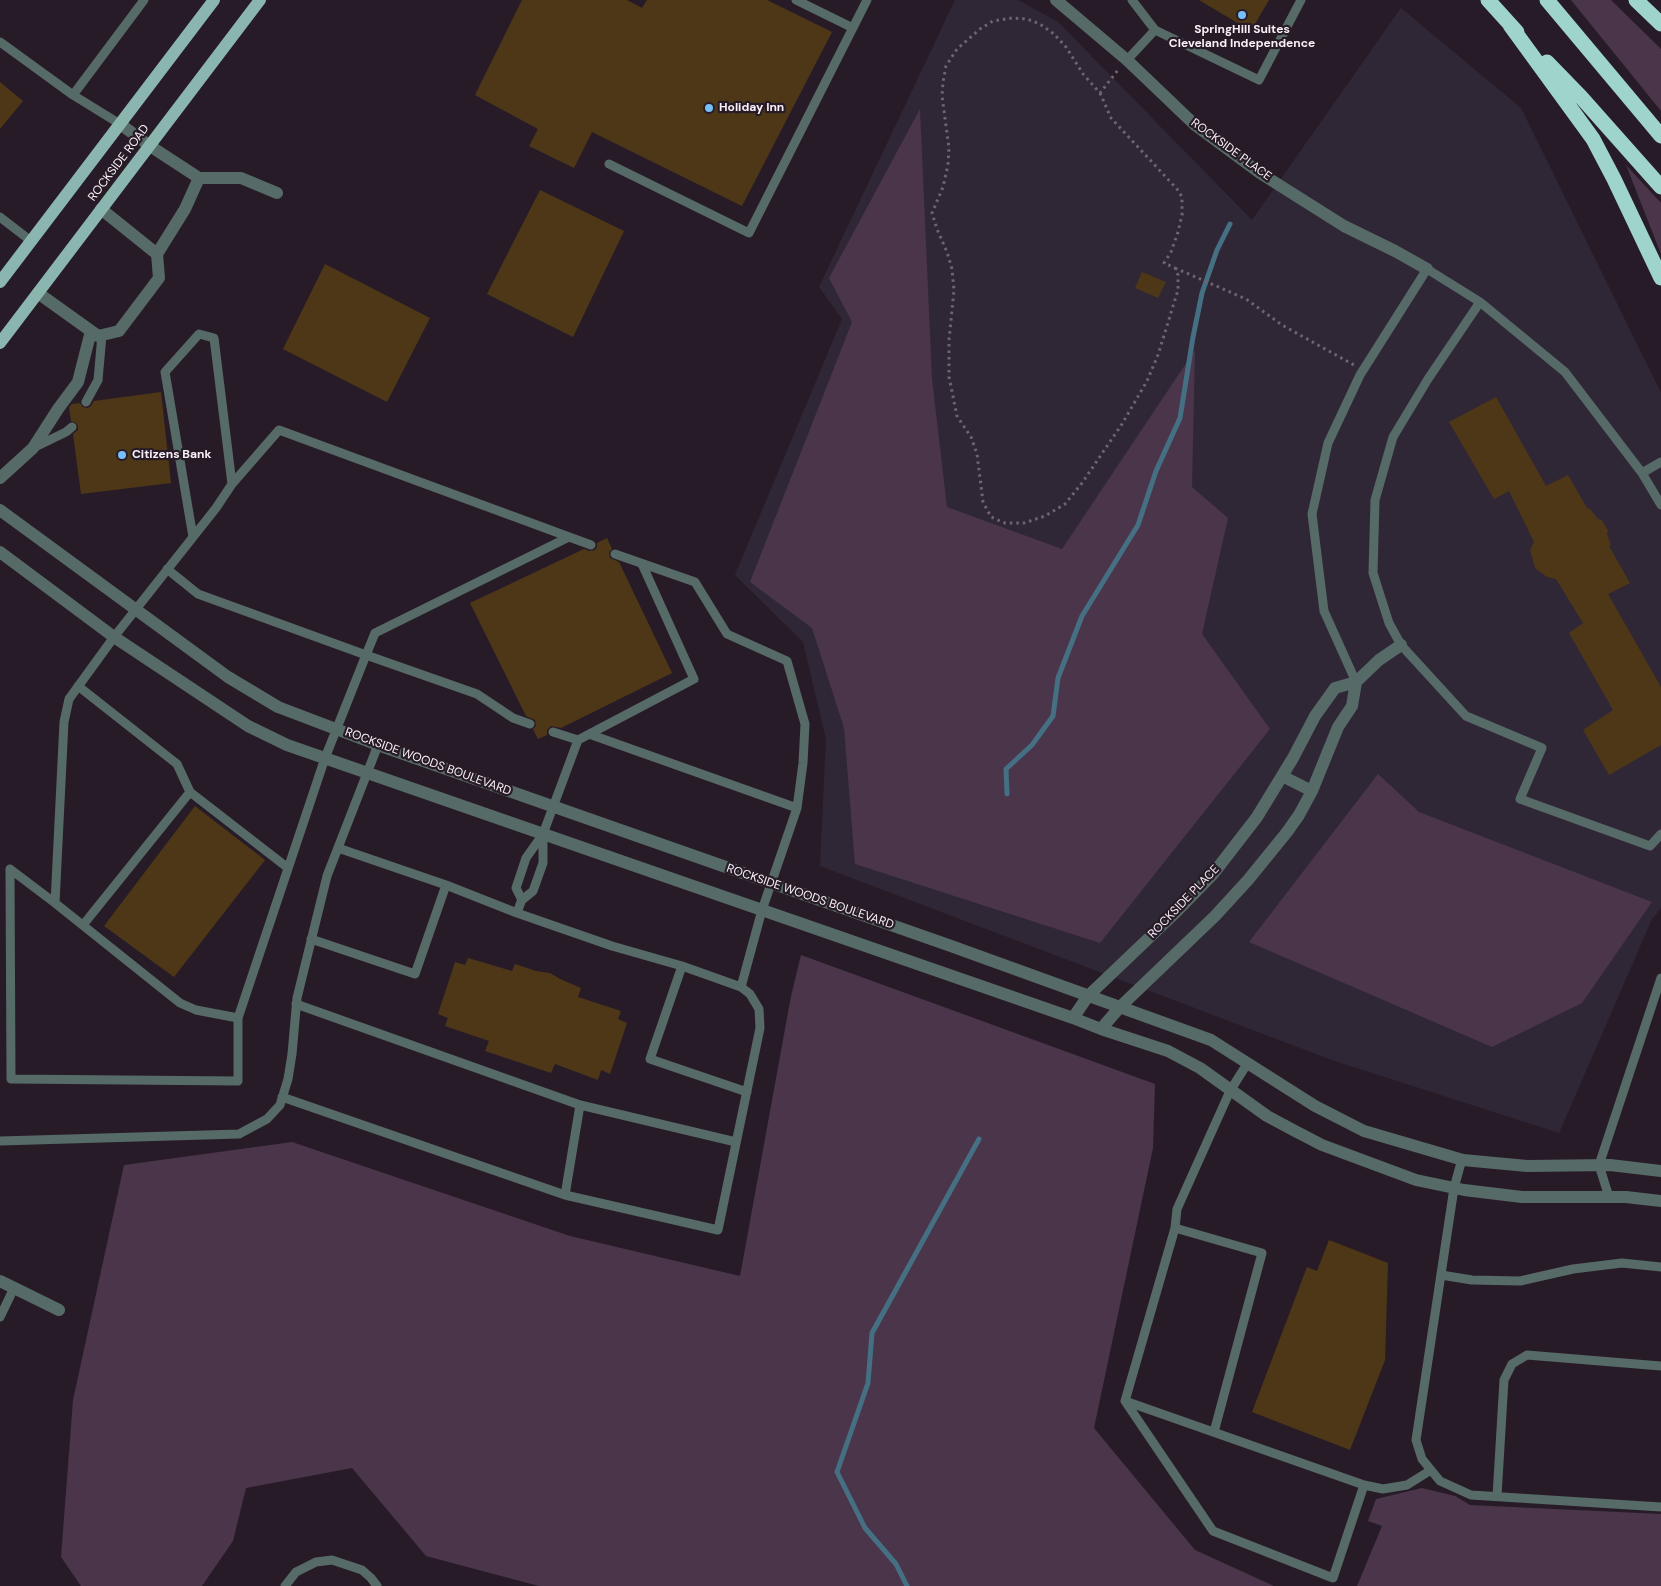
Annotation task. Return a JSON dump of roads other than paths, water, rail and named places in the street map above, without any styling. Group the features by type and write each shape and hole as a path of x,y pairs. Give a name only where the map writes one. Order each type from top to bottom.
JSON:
{"highway":[{"path":"1488,0 1581,97 1661,187"},
{"path":"1547,0 1661,136"},
{"path":"1636,0 1661,24"},
{"path":"1510,25 1593,139 1627,205 1661,278"}],"main road":[{"name":"ROCKSIDE ROAD","path":"0,282 214,0"},
{"name":"ROCKSIDE ROAD","path":"0,343 260,0"}],"street":[{"name":"ROCKSIDE PLACE","path":"1056,0 1127,60 1195,125 1260,173 1344,226 1427,269"},
{"path":"120,124 199,178 241,178 278,193"},
{"path":"38,293 96,333 118,331 160,278 157,254 185,209 199,178"},
{"path":"102,209 157,254"},
{"path":"0,478 33,448 78,382 96,333"},
{"name":"ROCKSIDE WOODS BOULEVARD","path":"0,510 228,677 278,707 378,745 1211,1040 1315,1106 1364,1131 1462,1159 1528,1166 1599,1165 1661,1171"},
{"path":"0,552 114,637 248,726 287,745 1168,1051 1200,1068 1267,1116 1322,1145 1416,1180 1454,1188 1522,1197 1609,1197 1661,1201"},
{"path":"1101,1029 1120,1007 1178,954 1248,880 1287,832 1312,792 1338,727 1352,706 1356,682 1379,660 1402,645"},
{"name":"ROCKSIDE PLACE","path":"1073,1018 1088,996 1213,874 1257,817 1315,716 1335,688 1356,682"},
{"path":"1282,776 1312,792"},
{"path":"0,1282 59,1310"}],"lane":[{"path":"73,95 144,0"},
{"path":"796,0 853,28"},
{"path":"609,164 748,233 867,0"},
{"path":"1132,0 1155,30 1259,80 1301,0"},
{"path":"1127,60 1155,30"},
{"path":"0,42 73,95 120,124"},
{"path":"0,217 31,241"},
{"path":"1356,682 1324,611 1312,514 1328,443 1363,370 1427,269 1480,302 1565,372 1642,473 1661,504"},
{"path":"1480,302 1428,379 1393,437 1375,500 1373,573 1389,623 1402,645 1466,716 1542,748 1520,799 1650,846 1661,834"},
{"path":"86,402 98,380 96,333"},
{"path":"193,537 165,372 199,334 214,338 232,484"},
{"path":"33,448 66,432 72,427"},
{"path":"55,903 64,722 69,699 135,609 216,508 232,484 279,430 591,545"},
{"path":"1642,473 1661,462"},
{"path":"238,1018 196,1010 180,1003 83,924 10,869 12,1079 238,1081 238,1018 325,758 375,634 569,537"},
{"path":"615,554 695,582 727,634 787,661 805,724 804,763 797,808 762,910 741,988"},
{"path":"522,899 516,888 526,858 543,834 578,740 694,679 642,564"},
{"path":"167,570 198,594 477,694 512,718 530,724"},
{"path":"78,686 177,764 190,792 288,868"},
{"path":"553,732 578,740"},
{"path":"589,734 797,808"},
{"path":"0,1141 239,1134 268,1119 280,1105 282,1097 292,1054 296,1004 327,876 378,745"},
{"path":"83,924 190,792"},
{"path":"517,913 522,899 533,891 543,863 543,834"},
{"path":"282,1097 565,1195 718,1230 760,1028 759,1009 750,994 741,988 682,966 612,946 517,913 446,885 338,848"},
{"path":"311,939 415,974 446,885"},
{"path":"682,966 650,1058 747,1092"},
{"path":"1609,1197 1599,1165 1659,992 1661,978"},
{"path":"296,1004 580,1105 736,1142"},
{"path":"1247,1064 1230,1091 1177,1209 1174,1228 1125,1401 1213,1531 1333,1578 1364,1485"},
{"path":"565,1195 580,1105"},
{"path":"1462,1159 1454,1188 1416,1440 1422,1459 1440,1481 1471,1494 1661,1507"},
{"path":"1174,1228 1262,1254 1214,1432"},
{"path":"1441,1275 1472,1280 1520,1280 1573,1269 1622,1263 1661,1267"},
{"path":"0,1318 14,1288"},
{"path":"1497,1496 1504,1380 1512,1364 1527,1355 1661,1366"},
{"path":"1125,1401 1364,1485 1383,1489 1407,1485 1431,1470"},
{"path":"285,1586 296,1572 316,1562 332,1560 362,1570 377,1586"}],"waterway":[{"path":"1007,794 1006,769 1032,745 1053,716 1058,678 1082,616 1138,525 1156,471 1180,418 1202,293 1217,250 1230,224"},
{"path":"907,1586 896,1564 865,1528 837,1472 868,1383 872,1333 979,1139"}],"place":[{"name":"SpringHill Suites Cleveland Independence","path":"1242,15"},
{"name":"Holiday Inn","path":"709,108"},
{"name":"Citizens Bank","path":"122,455"}]}
